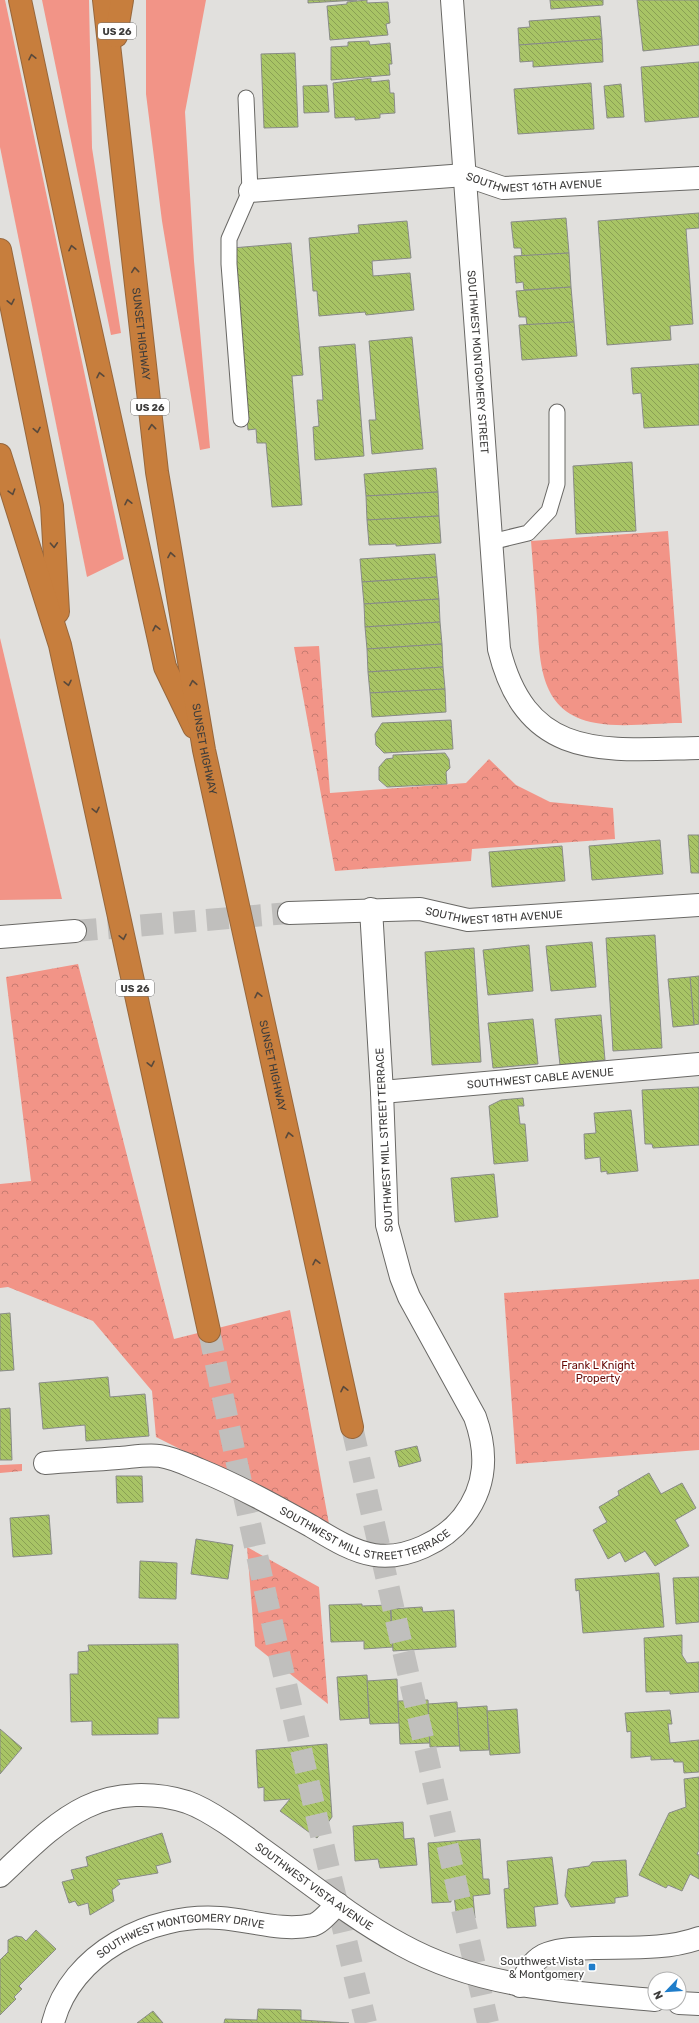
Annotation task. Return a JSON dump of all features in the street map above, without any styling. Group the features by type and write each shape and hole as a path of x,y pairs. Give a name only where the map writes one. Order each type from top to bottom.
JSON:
{"highway":[{"path":"20,0 72,246 165,666 204,750"},
{"path":"104,0 112,61"},
{"name":"US 26","path":"112,61 122,0"},
{"name":"SUNSET HIGHWAY","path":"112,61 157,472 204,750 352,1427"},
{"name":"US 26","path":"0,250 52,506 60,645 209,1331"},
{"path":"0,455 60,645"}],"street":[{"name":"SOUTHWEST MONTGOMERY STREET","path":"452,0 499,649 504,672 521,704 531,716 560,737 576,744 620,749 699,748"},
{"name":"SOUTHWEST 16TH AVENUE","path":"250,191 465,175 503,188 699,178"},
{"name":"SOUTHWEST 18TH AVENUE","path":"289,913 420,908 468,920 699,905"},
{"name":"SOUTHWEST MILL STREET TERRACE","path":"46,1463 140,1456 160,1456 179,1461 236,1485 342,1544 376,1555 392,1555 423,1547 454,1528 476,1496 483,1475 484,1456 481,1436 475,1417 409,1296 393,1252 387,1225 382,1092 371,909"},
{"path":"0,937 75,931"},
{"name":"SOUTHWEST CABLE AVENUE","path":"382,1092 699,1064"},
{"name":"SOUTHWEST VISTA AVENUE","path":"0,1876 57,1826 87,1806 122,1796 162,1796 188,1803 230,1826 338,1904 402,1945 460,1970 520,1986 647,1999"},
{"name":"SOUTHWEST MONTGOMERY DRIVE","path":"52,2023 56,2012 76,1976 119,1941 147,1927 181,1920 219,1918 291,1928 315,1925 338,1904"},
{"path":"520,1986 532,1965 544,1956 554,1952 570,1949 673,1944 699,1938"},
{"path":"687,2003 699,2004"}],"lane":[{"path":"241,419 229,264 229,239 250,191 246,98"},
{"path":"491,542 528,532 549,512 558,484 557,412"}],"green space":[{"path":"0,0 5,0 124,559 87,577 0,147"},
{"path":"42,0 89,0 92,148 121,333 111,335"},
{"path":"146,0 206,0 185,112 194,261 210,448 200,450 162,221 146,94"},
{"path":"668,531 682,723 617,725 596,723 577,717 563,709 553,697 546,684 539,652 531,541"},
{"path":"0,638 62,899 0,900"},
{"path":"319,646 330,793 466,783 489,759 516,785 550,802 613,808 615,839 472,849 471,861 335,871 294,647"},
{"path":"78,964 174,1339 290,1310 329,1524 156,1437 152,1391 93,1321 8,1287 0,1288 0,1184 31,1181 6,977"},
{"name":"Frank L Knight Property","path":"699,1279 699,1450 516,1464 504,1293"},
{"path":"22,1464 22,1471 0,1473 0,1465"},
{"path":"247,1547 319,1587 328,1704 255,1646"}],"building":[{"path":"308,0 357,0 308,3"},
{"path":"367,0 367,3 388,2 390,23 386,24 388,35 330,40 327,6"},
{"path":"550,0 603,0 603,5 551,9"},
{"path":"637,0 699,0 699,45 643,51"},
{"path":"600,16 602,39 519,45 518,28 530,27 529,21"},
{"path":"602,39 603,62 533,67 533,61 520,62 519,45"},
{"path":"369,41 370,45 390,43 392,64 389,64 390,75 331,80 331,47 348,46 348,42"},
{"path":"295,53 298,127 264,128 261,54"},
{"path":"699,62 699,117 645,122 641,67"},
{"path":"371,78 371,82 389,80 390,93 394,93 395,113 380,114 380,118 355,120 355,117 335,118 333,83"},
{"path":"591,83 594,129 518,134 514,89"},
{"path":"621,84 624,117 607,118 604,86"},
{"path":"327,85 329,112 304,113 303,86"},
{"path":"699,213 699,228 686,229 693,324 670,326 671,340 607,345 598,221"},
{"path":"566,218 569,253 522,256 521,248 514,248 511,222"},
{"path":"407,221 411,258 372,261 373,276 410,273 414,310 366,315 365,312 319,316 317,291 313,291 309,238 359,233 358,225"},
{"path":"291,243 303,375 292,376 302,505 272,507 266,443 257,443 256,429 248,430 232,248"},
{"path":"569,253 571,287 524,290 523,282 516,283 514,256"},
{"path":"571,287 574,322 527,325 526,317 519,317 516,291"},
{"path":"574,322 577,356 522,360 519,325"},
{"path":"412,337 423,449 372,454 369,420 376,420 369,341"},
{"path":"355,344 364,456 315,460 313,427 319,426 317,400 323,400 319,347"},
{"path":"699,364 699,425 644,428 641,393 633,394 631,368"},
{"path":"632,462 636,531 576,534 573,466"},
{"path":"436,468 438,492 366,496 364,474"},
{"path":"438,492 439,516 367,520 366,496"},
{"path":"439,516 441,543 396,546 396,544 369,545 367,520"},
{"path":"435,554 437,577 362,582 360,559"},
{"path":"437,577 439,599 364,604 362,582"},
{"path":"439,599 440,622 365,627 364,604"},
{"path":"440,622 442,644 367,649 365,627"},
{"path":"442,644 443,667 368,672 367,649"},
{"path":"443,667 445,689 370,693 368,672"},
{"path":"445,689 446,712 372,717 370,693"},
{"path":"451,720 453,749 384,753 376,745 375,734 382,723"},
{"path":"445,753 449,759 450,768 446,772 447,784 387,787 379,780 379,767 386,759 393,758 393,755"},
{"path":"688,835 699,835 699,873 691,873"},
{"path":"660,840 663,874 592,880 589,846"},
{"path":"562,846 565,881 492,887 489,852"},
{"path":"655,935 662,1048 613,1051 606,938"},
{"path":"592,942 596,987 551,991 546,946"},
{"path":"529,945 533,991 488,995 483,950"},
{"path":"474,948 481,1062 432,1065 425,952"},
{"path":"699,976 699,1024 694,1025 690,977"},
{"path":"690,977 694,1025 673,1027 668,979"},
{"path":"601,1015 605,1060 560,1065 555,1019"},
{"path":"533,1019 538,1064 493,1068 488,1023"},
{"path":"699,1087 699,1145 653,1148 652,1144 645,1144 642,1090"},
{"path":"523,1098 524,1106 518,1106 520,1124 525,1124 528,1161 494,1164 489,1106 501,1100"},
{"path":"631,1110 638,1171 607,1174 607,1171 601,1172 600,1157 585,1159 584,1134 596,1133 594,1113"},
{"path":"494,1174 498,1217 455,1222 451,1178"},
{"path":"10,1313 14,1370 0,1371 0,1314"},
{"path":"108,1377 110,1397 145,1394 149,1436 86,1441 85,1425 43,1429 39,1383"},
{"path":"10,1408 12,1460 0,1460 0,1409"},
{"path":"417,1446 421,1461 399,1467 395,1451"},
{"path":"649,1473 661,1494 682,1483 696,1508 675,1520 689,1546 655,1566 645,1551 625,1562 620,1552 608,1559 593,1530 607,1522 599,1507 619,1495 618,1491"},
{"path":"116,1476 142,1476 143,1502 117,1503"},
{"path":"49,1515 52,1554 13,1557 10,1518"},
{"path":"196,1539 233,1545 228,1579 191,1574"},
{"path":"140,1561 177,1563 176,1599 139,1598"},
{"path":"659,1573 664,1627 583,1633 579,1590 576,1591 575,1579"},
{"path":"699,1577 699,1622 676,1624 673,1578"},
{"path":"362,1604 362,1606 390,1605 393,1647 364,1649 364,1641 331,1642 329,1605"},
{"path":"422,1607 423,1612 454,1610 456,1647 393,1651 391,1609"},
{"path":"682,1635 682,1655 687,1663 699,1662 699,1692 670,1694 670,1691 646,1692 644,1638"},
{"path":"178,1644 179,1718 158,1718 158,1734 92,1735 92,1721 71,1722 70,1674 78,1674 78,1652 89,1651 88,1645"},
{"path":"367,1675 369,1718 340,1720 337,1677"},
{"path":"397,1679 399,1723 370,1724 367,1681"},
{"path":"428,1700 430,1743 400,1744 398,1701"},
{"path":"457,1702 460,1746 430,1747 428,1704"},
{"path":"487,1706 489,1750 460,1751 457,1708"},
{"path":"517,1709 520,1753 490,1755 487,1711"},
{"path":"670,1710 672,1724 668,1724 670,1743 699,1740 699,1772 684,1773 683,1762 674,1762 673,1759 651,1760 651,1756 631,1758 631,1731 627,1732 625,1713"},
{"path":"0,1729 22,1748 0,1774"},
{"path":"327,1744 332,1817 317,1838 280,1811 290,1799 264,1801 264,1787 258,1788 256,1750"},
{"path":"699,1777 699,1850 697,1854 699,1855 699,1879 690,1874 682,1891 668,1885 666,1888 639,1875 669,1813 686,1807 684,1779"},
{"path":"403,1822 404,1839 414,1838 417,1865 380,1868 378,1859 355,1861 353,1826"},
{"path":"162,1833 171,1862 156,1866 158,1873 117,1880 120,1884 112,1890 114,1901 90,1915 88,1903 78,1906 75,1901 69,1903 62,1882 74,1879 71,1870 88,1866 86,1857"},
{"path":"480,1839 483,1879 489,1879 490,1894 473,1896 475,1918 457,1919 454,1896 451,1896 451,1902 432,1903 428,1843"},
{"path":"552,1857 558,1904 534,1907 536,1926 507,1928 504,1889 509,1888 507,1861"},
{"path":"626,1860 628,1896 615,1898 615,1903 571,1907 565,1896 568,1869 589,1866 592,1862"},
{"path":"36,1930 56,1949 19,1986 22,1989 14,1997 16,1999 0,2015 0,1960 8,1952 8,1940 16,1936 22,1937 26,1941"},
{"path":"258,2009 301,2010 301,2020 349,2023 224,2023 225,2019 257,2020"},
{"path":"153,2011 163,2023 137,2023"}],"tunnel":[{"path":"75,931 289,913"},
{"path":"209,1331 284,1678 366,2023"},
{"path":"352,1427 488,2023"}],"place":[{"name":"Southwest Vista & Montgomery","path":"592,1967"}]}
